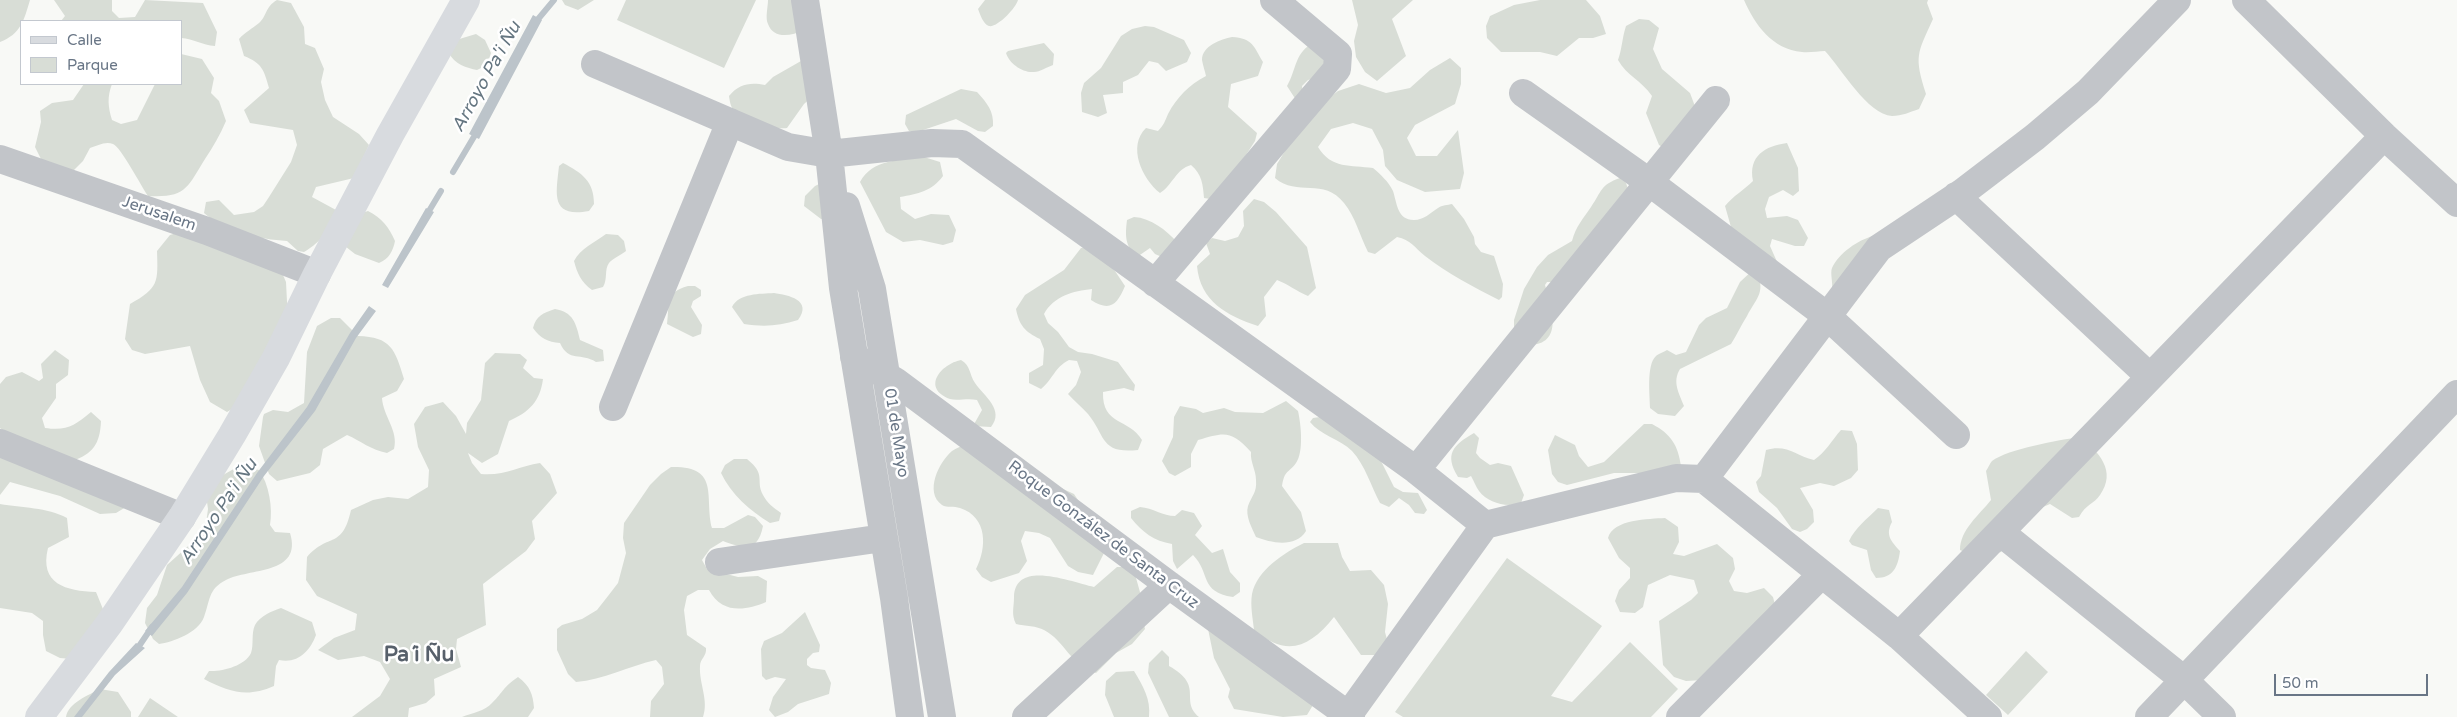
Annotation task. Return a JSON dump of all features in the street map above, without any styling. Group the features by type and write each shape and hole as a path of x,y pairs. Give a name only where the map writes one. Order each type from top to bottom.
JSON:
{"main road":[{"path":"39,717 109,624 182,517 276,358 316,274 459,2"}],"street":[{"name":"01 de Mayo","path":"805,0 829,154 842,288 894,598 910,717"},
{"path":"1155,283 1337,69 1338,54 1274,0"},
{"path":"1704,479 1878,248 1956,196 2035,137 2088,92 2177,0"},
{"path":"2246,0 2384,136 2457,203"},
{"path":"596,64 788,147 829,154 932,143 962,144 1416,470 1485,525"},
{"path":"1523,93 1649,182 1827,316 1956,435"},
{"path":"1416,470 1716,100"},
{"path":"613,407 730,122"},
{"path":"1899,636 2384,136"},
{"name":"01 de Mayo","path":"829,154 872,289 942,717"},
{"name":"Jerusalem","path":"0,159 207,231 316,274"},
{"path":"1956,196 2150,376"},
{"name":"Roque González de Santa Cruz","path":"854,357 886,374 1349,717"},
{"path":"2148,717 2457,394"},
{"path":"0,444 182,517"},
{"path":"1349,717 1485,525 1676,478 1704,479 1899,636 1988,717"},
{"path":"2000,532 2184,680 2222,717"},
{"path":"719,562 883,538"},
{"path":"1680,717 1822,574"},
{"path":"1026,717 1169,585"}],"green space":[{"path":"0,0 30,0 23,20 20,20 20,27 13,35 0,42"},
{"path":"54,0 112,0 112,11 119,18 135,17 145,0 203,3 217,32 215,46 182,38 182,20 62,20 65,16"},
{"path":"277,0 291,3 304,27 305,44 315,48 324,69 321,82 325,100 333,117 359,134 369,145 354,178 316,187 312,197 336,210 324,234 316,244 304,252 298,251 287,241 254,237 222,226 204,213 206,202 219,200 234,215 254,212 263,206 291,162 297,145 293,130 250,123 244,110 269,88 266,76 259,64 244,56 239,39 259,23 270,6"},
{"path":"562,0 594,0 578,10 565,5"},
{"path":"626,0 756,0 724,68 617,20"},
{"path":"768,0 815,0 821,10 820,21 800,32 785,35 778,34 772,31 767,22"},
{"path":"985,0 1018,0 1006,17 997,24 989,26 983,21 978,9"},
{"path":"1352,0 1413,0 1392,19 1406,56 1377,81 1365,72 1356,57 1354,41 1358,25"},
{"path":"1540,0 1586,0 1600,16 1606,34 1593,38 1579,38 1557,56 1540,52 1501,52 1487,38 1486,26 1490,16 1514,5"},
{"path":"1744,0 1928,0 1927,3 1933,19 1923,40 1919,55 1920,71 1926,94 1919,109 1896,116 1883,114 1864,99 1825,51 1805,52 1791,50 1773,41 1759,27"},
{"path":"1639,19 1649,20 1659,28 1653,49 1662,69 1690,93 1696,109 1669,151 1659,145 1646,113 1652,96 1618,60 1626,26"},
{"path":"1145,26 1154,27 1184,40 1191,53 1187,62 1166,71 1158,63 1149,61 1138,75 1123,82 1123,93 1103,95 1107,113 1098,117 1082,112 1081,93 1084,83 1101,68 1121,36 1132,29"},
{"path":"476,34 485,40 491,53 487,65 477,70 457,63 449,53 456,40"},
{"path":"1232,37 1249,41 1263,62 1258,76 1231,84 1228,107 1257,133 1255,141 1217,200 1204,198 1200,176 1191,165 1182,170 1160,193 1153,187 1139,162 1137,153 1140,135 1146,128 1158,131 1179,97 1194,83 1206,76 1202,60 1205,51 1218,41"},
{"path":"1315,42 1331,49 1319,77 1308,80 1302,86 1303,94 1296,100 1287,86 1303,51"},
{"path":"1044,43 1054,54 1053,65 1039,71 1029,72 1017,67 1006,53 1008,51"},
{"path":"182,54 202,59 214,78 211,93 219,101 226,121 194,177 178,193 148,196 121,152 110,143 90,148 83,161 72,172 44,165 35,147 41,122 40,111 52,103 73,100 83,85 112,85 109,102 112,120 121,124 137,120 154,85 182,85"},
{"path":"1450,58 1461,68 1461,84 1455,104 1415,125 1407,138 1416,156 1437,156 1458,130 1464,173 1460,189 1425,192 1397,180 1385,166 1383,150 1372,129 1353,123 1331,129 1318,147 1323,154 1335,163 1373,168 1389,184 1401,214 1408,219 1421,219 1440,207 1452,204 1464,219 1474,237 1475,244 1481,252 1494,256 1503,284 1502,297 1499,300 1451,274 1402,238 1397,237 1375,254 1368,252 1351,214 1336,195 1319,189 1292,186 1275,178 1277,164 1288,146 1325,101 1338,91 1359,84 1386,93 1410,88 1430,70"},
{"path":"801,61 813,96 804,104 787,128 776,128 753,122 741,117 733,110 729,96 741,86 750,84 765,85 773,77"},
{"path":"961,89 977,92 981,96 991,112 993,126 985,132 978,131 956,119 920,131 909,131 905,124 906,115"},
{"path":"1787,143 1798,168 1799,191 1793,196 1783,190 1769,197 1765,209 1767,218 1787,216 1798,220 1808,238 1804,246 1795,246 1772,239 1770,246 1778,264 1733,234 1725,206 1753,181 1753,165 1760,154 1779,144"},
{"path":"924,157 940,162 943,176 924,191 900,197 901,209 915,219 931,214 949,215 956,230 953,242 943,245 920,240 903,242 886,232 860,182 865,174 879,165 897,160"},
{"path":"563,163 581,174 592,189 594,204 589,211 567,211 558,202 559,166"},
{"path":"1620,178 1626,183 1630,195 1558,282 1547,282 1545,285 1552,312 1552,330 1542,342 1532,345 1514,328 1514,320 1524,289 1537,267 1548,255 1572,241 1578,227 1602,189"},
{"path":"825,181 827,219 821,219 804,206 805,196 815,186"},
{"path":"1254,199 1264,202 1276,212 1307,247 1316,288 1308,296 1277,280 1264,297 1266,316 1258,326 1226,312 1209,298 1203,289 1197,266 1210,254 1206,243 1212,238 1225,241 1238,237 1244,226 1243,211"},
{"path":"368,211 384,223 395,241 390,254 379,263 355,254 336,239 346,218"},
{"path":"1134,217 1158,225 1177,242 1162,257 1155,254 1150,248 1137,257 1130,249 1126,236 1127,220"},
{"path":"190,229 280,268 286,282 288,321 244,402 227,412 210,402 200,380 190,346 145,354 132,350 125,339 130,304 147,293 155,283 157,277 157,251 170,235"},
{"path":"606,234 618,235 624,241 626,251 609,263 603,287 592,290 580,277 574,261 584,249"},
{"path":"1873,236 1832,288 1831,270 1835,262 1855,244"},
{"path":"1093,247 1115,271 1125,286 1119,298 1112,305 1103,306 1091,300 1092,289 1078,291 1053,303 1044,314 1048,323 1058,332 1069,347 1078,352 1118,362 1135,385 1134,391 1124,388 1103,392 1104,403 1111,416 1137,433 1142,440 1138,450 1126,451 1117,449 1105,442 1088,414 1068,394 1076,385 1081,372 1077,361 1069,360 1064,363 1041,389 1029,383 1029,373 1043,365 1044,349 1040,339 1030,334 1024,327 1016,309 1025,295 1064,270 1081,248"},
{"path":"1755,268 1759,276 1759,294 1731,344 1680,369 1676,383 1684,406 1675,416 1658,414 1650,408 1650,373 1653,360 1657,355 1667,350 1676,355 1686,352 1699,325 1706,318 1727,308 1740,282"},
{"path":"688,286 695,286 701,290 701,296 693,301 691,307 702,325 701,334 693,337 667,324 672,296 675,292"},
{"path":"774,293 792,297 801,303 803,308 798,320 771,325 744,324 732,307 735,302 745,297"},
{"path":"555,309 561,310 573,319 580,340 603,350 604,361 596,362 591,359 571,355 567,353 560,343 552,342 538,334 533,328 538,318"},
{"path":"331,318 340,318 358,336 385,342 398,360 404,379 397,391 382,398 393,430 394,449 387,453 381,452 347,435 323,449 320,465 310,473 277,481 269,474 259,446 263,417 264,414 273,410 288,412 304,403 307,352 317,326"},
{"path":"55,350 69,360 68,375 56,384 56,398 42,418 45,428 65,428 80,421 91,412 101,421 99,436 94,447 85,455 72,461 126,507 116,513 100,514 60,496 10,482 0,495 0,430 4,432 0,428 0,384 6,377 22,372 39,381 43,378 41,364"},
{"path":"495,353 520,354 527,360 523,368 534,378 543,379 539,394 528,410 509,421 498,454 482,463 468,453 472,463 481,474 490,474 540,463 550,474 557,493 532,521 535,539 526,551 483,584 486,625 457,639 456,649 461,667 434,679 435,695 426,703 409,708 408,717 352,717 380,696 390,679 380,662 364,656 338,660 318,650 334,638 355,630 357,614 317,596 306,580 307,557 315,549 339,536 343,531 351,510 373,500 388,497 408,499 428,487 429,470 418,447 414,424 425,407 443,402 456,416 466,434 467,423 481,400 485,363"},
{"path":"961,360 967,365 973,380 992,404 996,415 991,427 973,426 982,410 977,400 950,399 941,394 937,389 935,383 941,371 954,362"},
{"path":"1286,401 1298,411 1301,445 1299,458 1286,474 1282,486 1301,512 1306,531 1296,540 1283,543 1256,537 1248,518 1247,510 1256,488 1256,476 1251,452 1233,436 1221,434 1198,440 1191,454 1191,467 1175,476 1169,473 1162,461 1173,437 1174,417 1180,406 1196,409 1203,413 1224,408 1235,412 1263,413"},
{"path":"1320,417 1381,461 1394,487 1403,492 1418,493 1427,510 1424,514 1415,513 1409,505 1399,498 1389,507 1380,503 1364,469 1352,451 1310,422 1313,418"},
{"path":"1644,424 1652,424 1669,436 1676,446 1681,466 1642,473 1614,473 1567,485 1558,482 1552,474 1548,450 1555,435 1575,445 1579,456 1588,467 1604,462"},
{"path":"1841,430 1852,431 1857,444 1858,470 1851,478 1834,486 1820,483 1800,488 1813,510 1814,522 1807,529 1800,532 1792,529 1777,508 1759,492 1756,482 1761,476 1766,450 1786,449 1814,460"},
{"path":"1474,433 1479,438 1476,453 1480,458 1490,465 1498,463 1511,466 1524,495 1521,503 1504,505 1487,499 1479,491 1471,476 1467,478 1458,477 1451,456 1456,446"},
{"path":"2080,437 2094,449 2104,463 2107,478 2100,495 2084,509 2079,517 2072,518 2050,504 2029,513 2013,539 2001,552 1976,557 1960,550 1963,536 1967,529 1991,500 1986,471 1992,461 2021,449"},
{"path":"966,444 1074,494 1105,551 1093,575 1078,572 1068,566 1050,538 1039,533 1025,531 1021,541 1027,561 1019,573 991,582 982,577 976,569 982,552 983,534 976,518 960,508 942,505 934,493 935,477 942,462 952,451"},
{"path":"734,459 747,459 757,469 763,495 781,513 779,521 770,523 748,507 730,488 721,473 725,465"},
{"path":"239,466 259,470 269,496 270,525 275,532 290,533 292,547 289,556 282,563 272,568 236,576 220,584 213,591 204,617 196,628 185,636 159,644 153,639 145,623 147,608 157,595 167,565 196,539 206,523 208,509 205,488"},
{"path":"671,467 687,468 697,472 704,478 709,495 712,528 724,528 748,515 755,517 763,526 758,540 754,544 744,547 723,541 710,549 702,560 707,569 738,577 758,576 767,581 766,602 750,607 734,608 720,603 709,590 698,590 687,596 684,610 687,635 706,648 700,666 705,704 703,717 650,717 651,701 664,684 662,667 656,660 596,679 576,682 568,674 557,650 557,629 562,625 582,619 597,610 618,583 626,553 623,538 624,523 650,485"},
{"path":"0,504 43,510 67,518 69,537 48,548 47,570 57,583 65,587 96,592 105,614 72,659 60,658 46,651 43,621 32,613 0,608"},
{"path":"1140,507 1171,516 1175,516 1182,510 1194,513 1202,526 1195,535 1212,553 1223,549 1230,572 1240,583 1240,592 1233,597 1215,591 1210,586 1202,568 1193,555 1177,569 1173,561 1172,544 1160,541 1149,535 1131,518 1131,511"},
{"path":"1878,508 1889,510 1892,522 1889,534 1900,551 1898,562 1891,574 1876,578 1871,570 1867,550 1852,545 1849,541 1858,528"},
{"path":"1665,518 1678,527 1679,542 1673,554 1684,556 1717,544 1733,558 1735,569 1729,581 1734,591 1747,593 1764,588 1773,597 1777,613 1703,680 1686,681 1674,677 1663,665 1659,621 1691,600 1698,593 1694,580 1670,575 1648,585 1643,607 1635,613 1620,612 1615,601 1619,590 1630,578 1630,568 1619,558 1608,538 1611,532 1617,527 1632,521"},
{"path":"1304,543 1338,543 1342,557 1350,571 1371,570 1384,585 1388,604 1385,632 1389,647 1376,655 1361,655 1334,617 1316,636 1307,642 1297,645 1277,644 1254,630 1251,599 1259,577 1272,563"},
{"path":"1507,558 1602,626 1551,696 1572,702 1630,642 1678,689 1651,717 1403,717 1395,712"},
{"path":"1117,567 1133,567 1143,603 1141,611 1145,629 1132,644 1116,653 1096,673 1080,664 1057,640 1044,630 1016,624 1013,614 1014,597 1017,585 1024,579 1034,576 1046,576 1094,587"},
{"path":"281,608 312,622 316,635 307,651 302,655 292,660 279,660 276,666 274,686 255,692 238,692 204,679 209,671 238,665 248,658 252,650 255,625 263,616"},
{"path":"805,612 820,645 819,652 813,653 807,659 807,665 811,668 825,670 831,683 829,694 798,704 788,712 775,717 769,710 773,697 786,679 775,677 766,680 762,676 761,649 764,641 782,633"},
{"path":"1208,629 1313,705 1307,715 1283,717 1234,709 1228,697 1230,689 1214,658"},
{"path":"1162,650 1169,657 1169,666 1180,673 1186,680 1189,686 1193,711 1199,717 1169,717 1148,673 1149,663"},
{"path":"2026,651 2048,672 2008,715 1986,695"},
{"path":"1134,671 1148,698 1149,717 1114,717 1105,695 1106,681 1116,672"},
{"path":"518,677 528,687 533,699 534,708 528,717 462,717 489,706"},
{"path":"100,689 118,692 131,712 131,717 66,717 75,704"},
{"path":"150,698 178,717 138,717"}],"shaded area":[{"path":"533,15 542,20 479,139 469,134"},
{"path":"426,208 434,212 388,288 382,285"},
{"path":"369,306 376,311 356,338 315,411 264,476 187,593 152,636 145,631 182,587 257,473 307,407 350,333"},
{"path":"136,643 145,648 115,675 82,717 74,717 109,672"}],"waterway":[{"name":"Arroyo Pa'i Ñu","path":"534,24 554,0"},
{"name":"Arroyo Pa'i Ñu","path":"453,172 478,130"},
{"name":"Arroyo Pa'i Ñu","path":"426,216 441,191"},
{"name":"Arroyo Pa'i Ñu","path":"135,652 152,627"}],"district":[{"name":"Pa´i Ñu","path":"419,655"}]}
